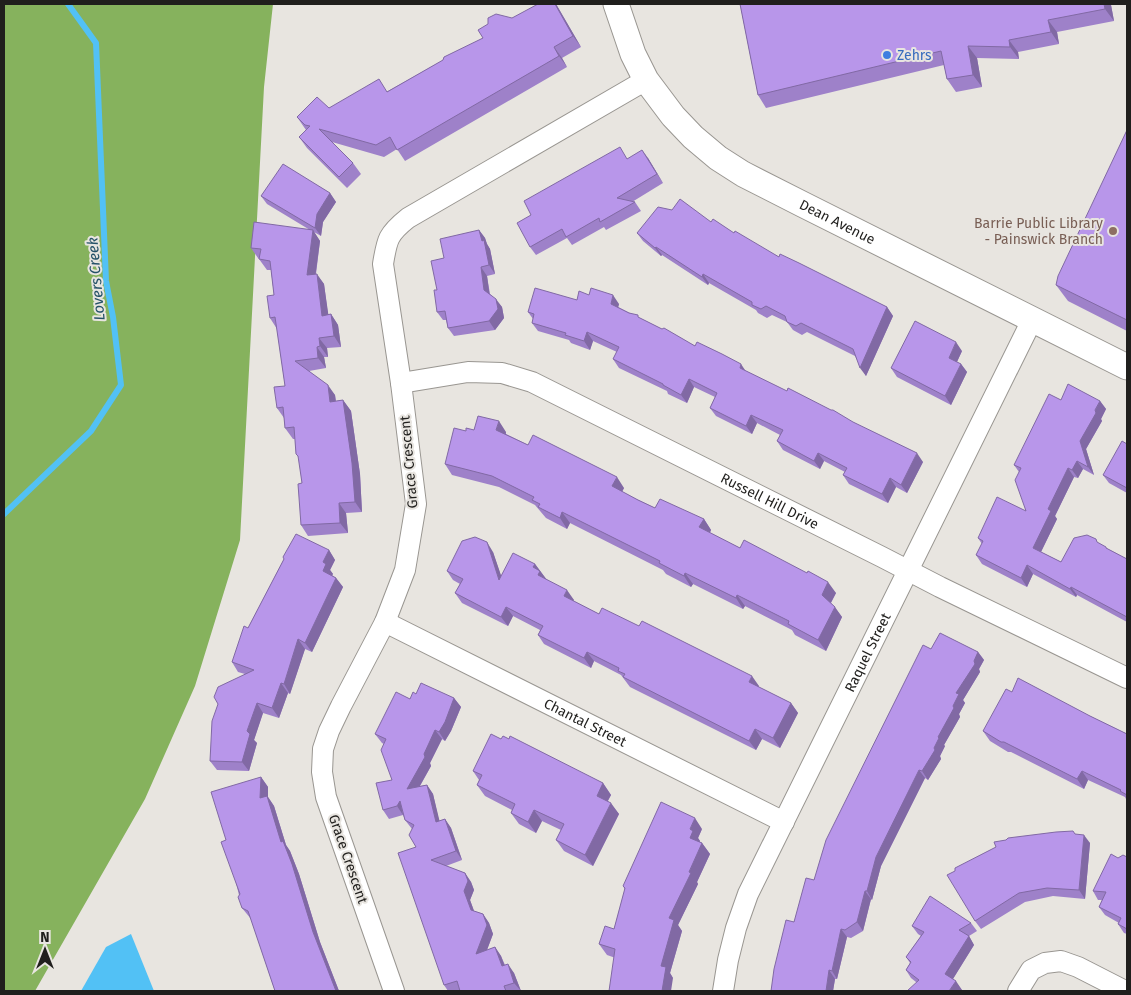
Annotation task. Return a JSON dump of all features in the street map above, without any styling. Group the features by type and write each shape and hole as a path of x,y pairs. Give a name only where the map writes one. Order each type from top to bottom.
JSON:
{"street":[{"name":"Dean Avenue","path":"616,4 633,54 646,80 673,116 693,137 718,158 743,174 1127,367"},
{"name":"Grace Crescent","path":"394,991 326,797 322,772 324,749 329,731 385,622 405,570 416,504 401,383 382,264 386,246 393,230 408,218 646,80"},
{"name":"Raquel Street","path":"723,991 736,928 748,894 1032,320"},
{"name":"Russell Hill Drive","path":"401,383 468,372 502,373 532,382 1127,678"},
{"name":"Chantal Street","path":"385,622 784,822"},
{"path":"1018,991 1031,970 1045,963 1061,961 1078,967 1125,991"}],"green space":[{"path":"4,4 273,4 264,87 240,540 195,686 145,799 35,991 4,991"}],"water":[{"path":"131,934 154,991 81,991 106,947"}],"building":[{"path":"538,4 555,4 573,36 554,47 559,56 397,150 390,137 376,145 319,129 353,163 339,177 299,137 310,126 305,125 297,117 317,97 329,108 379,79 387,92 443,60 444,57 483,38 478,30 488,24 488,18 496,14 512,18"},
{"name":"Zehrs","path":"740,4 1104,4 1105,9 1048,20 1051,32 1009,40 1010,47 968,46 973,75 947,79 941,51 758,95"},
{"name":"Barrie Public Library - Painswick Branch","path":"1127,130 1127,320 1056,285 1058,276"},
{"path":"620,147 627,159 642,150 657,174 617,198 635,202 600,222 599,218 566,237 562,229 530,247 517,223 531,215 524,201"},
{"path":"283,164 330,193 317,214 315,228 261,196"},
{"path":"680,199 711,222 713,219 734,233 735,231 779,257 780,254 887,307 860,368 853,349 801,323 796,326 787,322 785,316 766,306 761,309 752,305 752,302 703,274 702,277 655,248 637,233 658,207 672,210"},
{"path":"254,222 313,230 307,275 317,274 322,316 331,314 334,336 319,338 320,346 317,347 318,358 295,361 328,385 330,402 343,400 352,463 355,502 339,503 340,523 301,525 298,484 302,483 298,456 296,454 294,427 285,428 283,407 277,408 274,387 285,386 275,317 270,318 267,296 274,295 270,261 259,259 261,249 251,248"},
{"path":"479,230 482,241 484,240 489,265 481,267 484,290 496,299 498,309 489,321 448,328 445,311 437,312 434,290 437,290 431,261 444,258 440,239"},
{"path":"535,288 577,300 579,291 589,295 591,288 613,295 611,304 629,313 638,315 638,317 662,329 664,328 695,346 697,342 722,354 741,364 740,368 787,391 788,388 917,453 901,485 890,478 882,494 843,475 847,468 818,453 814,461 777,441 783,430 751,415 746,426 710,408 717,393 689,379 681,395 613,359 619,347 587,332 584,341 565,335 566,333 532,323 534,314 528,312"},
{"path":"915,321 956,342 949,358 961,364 945,396 891,368"},
{"path":"1068,384 1100,401 1095,410 1096,413 1080,441 1088,467 1077,461 1072,470 1068,468 1048,509 1051,511 1033,548 1061,562 1074,538 1087,535 1127,559 1127,617 1027,565 1021,578 976,555 983,541 978,538 997,497 1026,511 1015,480 1021,468 1014,465 1049,394 1061,400"},
{"path":"478,416 499,421 496,430 528,445 533,435 617,477 612,486 638,500 655,508 660,499 704,519 699,527 740,548 744,540 828,582 822,595 835,607 818,640 788,624 789,621 737,595 736,598 685,573 684,576 659,563 660,561 562,512 560,518 538,507 540,504 532,500 534,497 492,476 445,464 454,428 466,431 466,428 474,430"},
{"path":"1122,441 1127,444 1127,488 1103,475"},
{"path":"296,534 329,550 323,562 326,564 323,571 336,578 305,643 298,639 284,684 281,683 272,708 257,703 247,731 250,734 242,762 210,761 212,721 218,704 214,697 218,687 254,670 232,662 244,626 248,628"},
{"path":"475,537 487,542 499,580 513,553 535,564 533,567 540,571 538,575 567,590 564,596 599,614 602,608 639,626 642,621 752,676 749,682 791,703 773,738 755,729 749,741 623,677 625,674 618,671 619,668 587,652 584,658 538,635 543,626 506,607 501,617 455,593 463,579 447,571 462,541"},
{"path":"940,633 978,652 974,661 975,664 956,693 959,694 953,706 954,708 938,737 935,750 922,771 919,770 876,857 857,922 845,930 841,929 832,971 829,970 826,991 771,991 774,969 786,920 794,922 806,878 814,880 826,840 923,645 931,649"},
{"path":"1018,678 1127,734 1127,795 1121,790 1082,771 1077,779 1001,742 983,731 1006,689 1012,692"},
{"path":"421,683 454,698 445,722 439,732 435,730 424,754 425,757 407,789 427,785 436,822 445,819 456,851 431,860 465,873 468,881 464,891 471,910 483,914 487,925 476,954 495,947 502,966 508,964 514,983 504,986 506,991 460,991 457,981 444,985 398,853 416,847 409,835 414,825 405,820 400,801 397,806 383,810 376,783 392,780 381,750 386,739 375,734 396,692 410,699 413,692 416,694"},
{"path":"491,734 501,739 503,736 509,739 510,736 603,783 597,796 611,803 585,855 556,840 564,824 534,810 528,822 511,813 515,804 477,785 482,775 473,771"},
{"path":"261,777 260,798 267,796 281,842 283,841 292,864 313,932 336,991 275,991 248,911 242,908 238,897 240,894 221,842 226,840 211,792"},
{"path":"661,802 695,818 690,829 693,831 690,838 702,843 689,872 691,873 669,918 674,920 661,966 666,967 662,991 609,991 615,949 599,944 605,926 614,929 625,888 623,886"},
{"path":"1073,831 1075,834 1084,835 1079,890 1047,888 1019,893 975,921 947,875 955,871 955,868 996,847 994,842 1008,838"},
{"path":"1111,854 1118,858 1123,855 1127,857 1127,929 1118,924 1121,918 1099,907 1106,892 1093,891"},
{"path":"930,896 971,923 959,930 969,936 945,974 956,981 949,991 907,991 919,980 906,970 911,962 906,957 924,932 912,926"}],"waterway":[{"name":"Lovers Creek","path":"4,514 91,431 121,385 113,317 106,281 96,43 68,4"}],"place":[{"name":"Zehrs","path":"887,55"},
{"name":"Barrie Public Library - Painswick Branch","path":"1113,231"}]}
